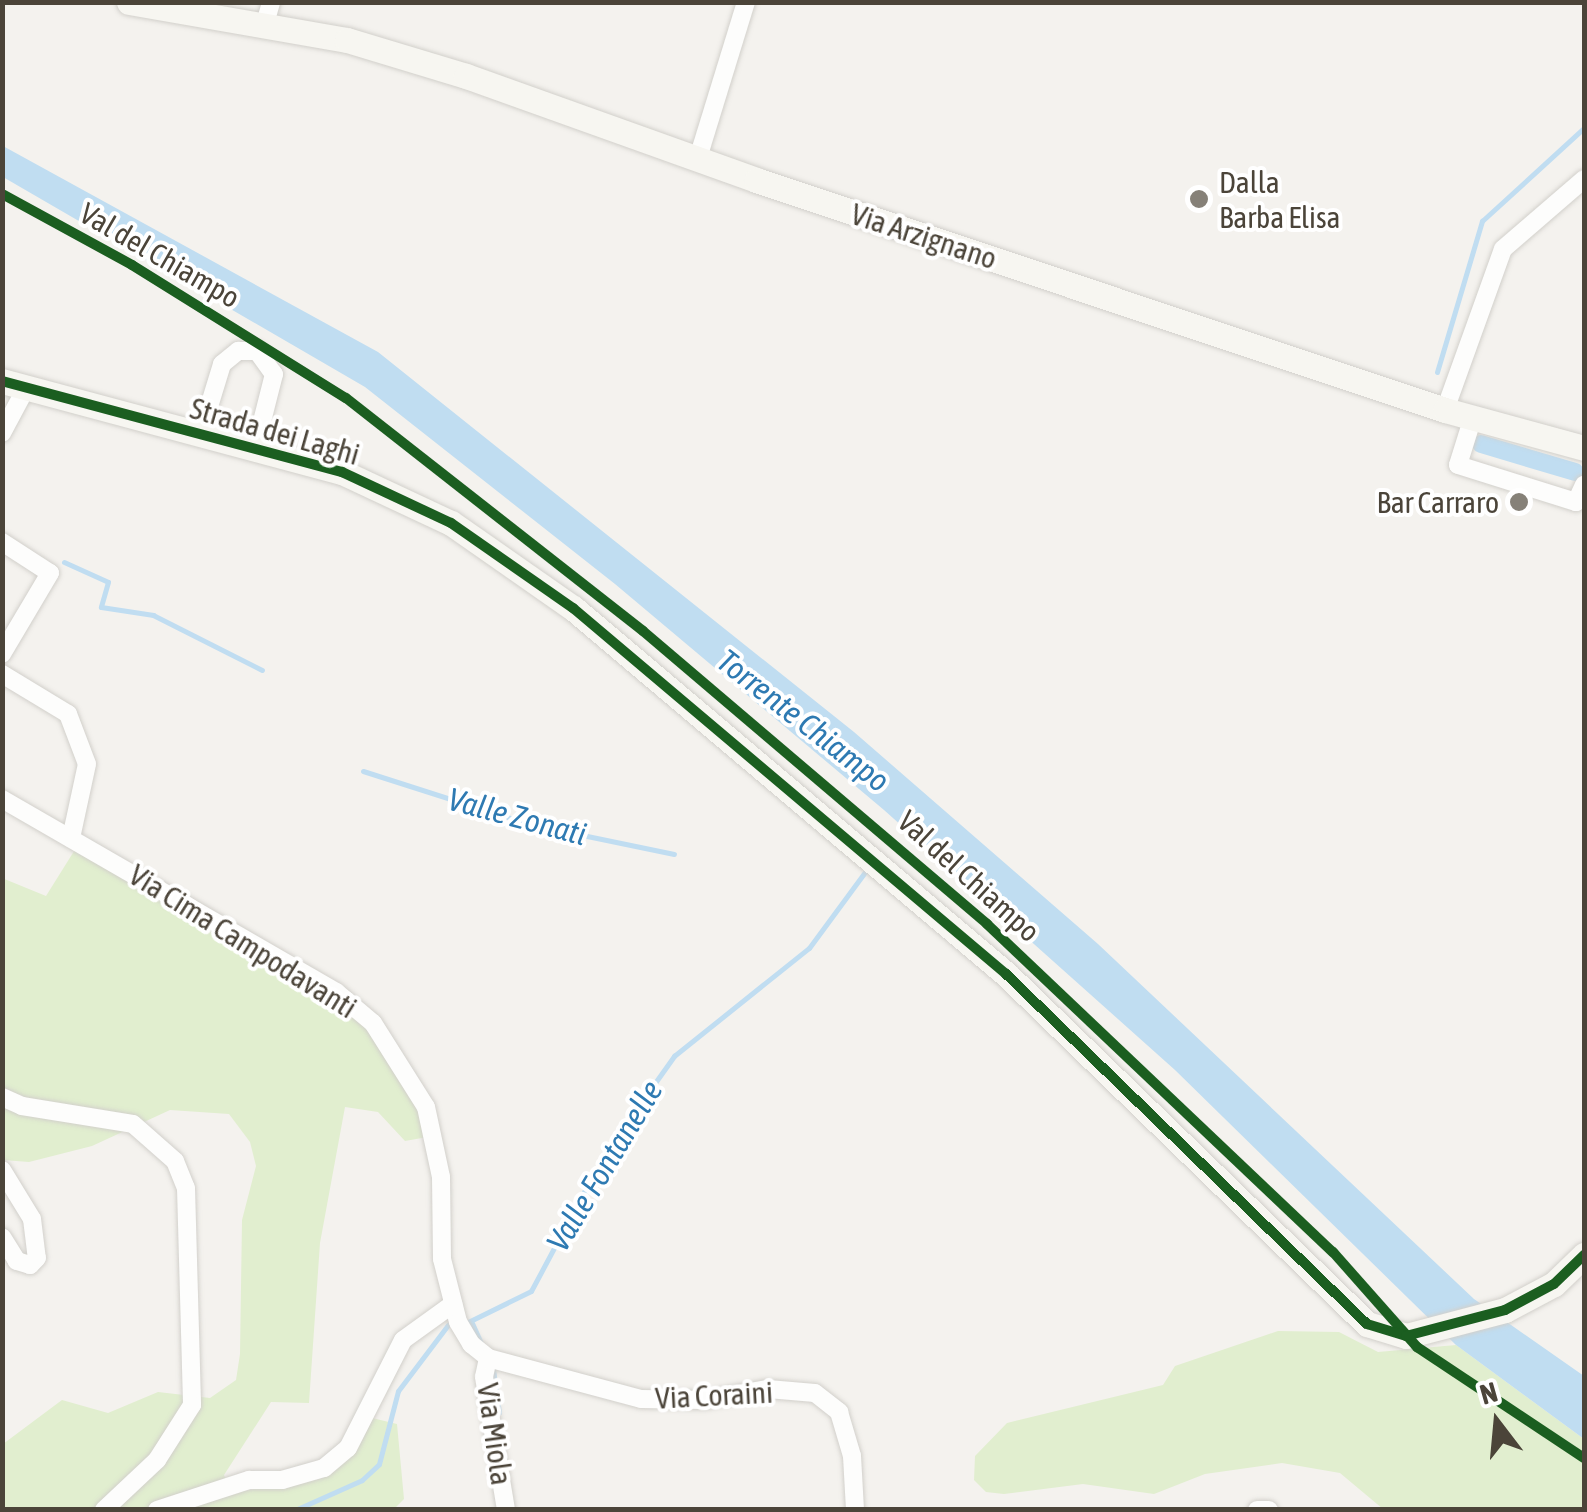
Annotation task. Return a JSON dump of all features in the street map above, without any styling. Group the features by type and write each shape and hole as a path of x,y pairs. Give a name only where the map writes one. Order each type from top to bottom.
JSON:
{"street":[{"name":"Via Arzignano","path":"128,2 267,15 466,76 1445,410 1584,448"},
{"path":"698,158 746,2"},
{"path":"1445,410 1502,249 1584,179"},
{"path":"200,436 222,364 238,351 257,351 274,374 255,449"},
{"path":"2,433 14,384"},
{"name":"Strada dei Laghi","path":"14,384 342,472 423,509 573,608 1032,998 1290,1245 1338,1300 1386,1332 1426,1331 1505,1310 1554,1284 1584,1254"},
{"path":"1473,417 1458,466 1576,502 1584,485"},
{"path":"2,542 50,572 2,654"},
{"path":"2,674 68,714 88,764 71,838"},
{"name":"Via Cima Campodavanti","path":"2,799 336,992 373,1023 426,1107 441,1177 442,1259 454,1304 471,1344 488,1358"},
{"path":"2,1097 22,1106 134,1124 175,1161 186,1188 192,1405 157,1460 104,1510"},
{"path":"2,1170 32,1219 36,1258 30,1265 17,1261 2,1237"},
{"path":"157,1510 250,1480 282,1480 324,1468 348,1448 404,1340 454,1304"},
{"name":"Via Miola","path":"488,1358 484,1377 506,1510"},
{"name":"Via Coraini","path":"488,1358 641,1399 704,1400 768,1390 815,1393 839,1412 852,1456 856,1510"},
{"path":"1257,1510 1269,1510"}],"green space":[{"path":"76,848 338,997 371,1026 433,1136 405,1141 378,1112 345,1107 320,1243 309,1403 271,1402 224,1475 231,1493 320,1479 368,1417 397,1424 404,1499 394,1509 3,1509 3,1444 62,1400 108,1413 158,1392 210,1398 236,1380 240,1354 242,1220 256,1166 250,1142 229,1114 170,1110 92,1146 29,1162 3,1160 2,878 46,896"},
{"path":"1278,1331 1339,1332 1378,1352 1456,1345 1584,1439 1584,1509 1383,1509 1340,1473 1282,1463 1205,1474 1154,1494 1083,1484 1004,1494 986,1492 974,1480 975,1456 1007,1423 1163,1385 1175,1366"}],"water":[{"name":"Torrente Chiampo","path":"3,146 378,352 854,732 1098,944 1474,1299 1584,1376 1584,1439 1456,1345 1175,1070 884,810 615,584 365,387 3,177"}],"waterway":[{"path":"1437,372 1482,221 1584,128"},
{"path":"1481,444 1575,472"},
{"name":"Valle Zonati","path":"64,562 108,582 101,607 153,615 262,670"},
{"name":"Valle Zonati","path":"363,771 529,824 674,854"},
{"name":"Valle Fontanelle","path":"466,1323 531,1291 603,1156 674,1056 809,948 865,872"},
{"path":"472,1323 481,1343"},
{"name":"Valle Fontanelle","path":"295,1510 362,1480 379,1464 398,1391 448,1325"},
{"path":"493,1369 499,1413"}],"cycle path":[{"name":"Val del Chiampo","path":"2,194 132,265 346,398 643,631 987,924 1333,1252 1417,1347 1584,1458"},
{"path":"2,381 342,472 451,523 573,608 1006,974 1367,1324 1406,1336 1505,1310 1554,1284 1584,1255"}],"place":[{"name":"Dalla Barba Elisa","path":"1199,199"},
{"name":"Bar Carraro","path":"1519,502"}]}
